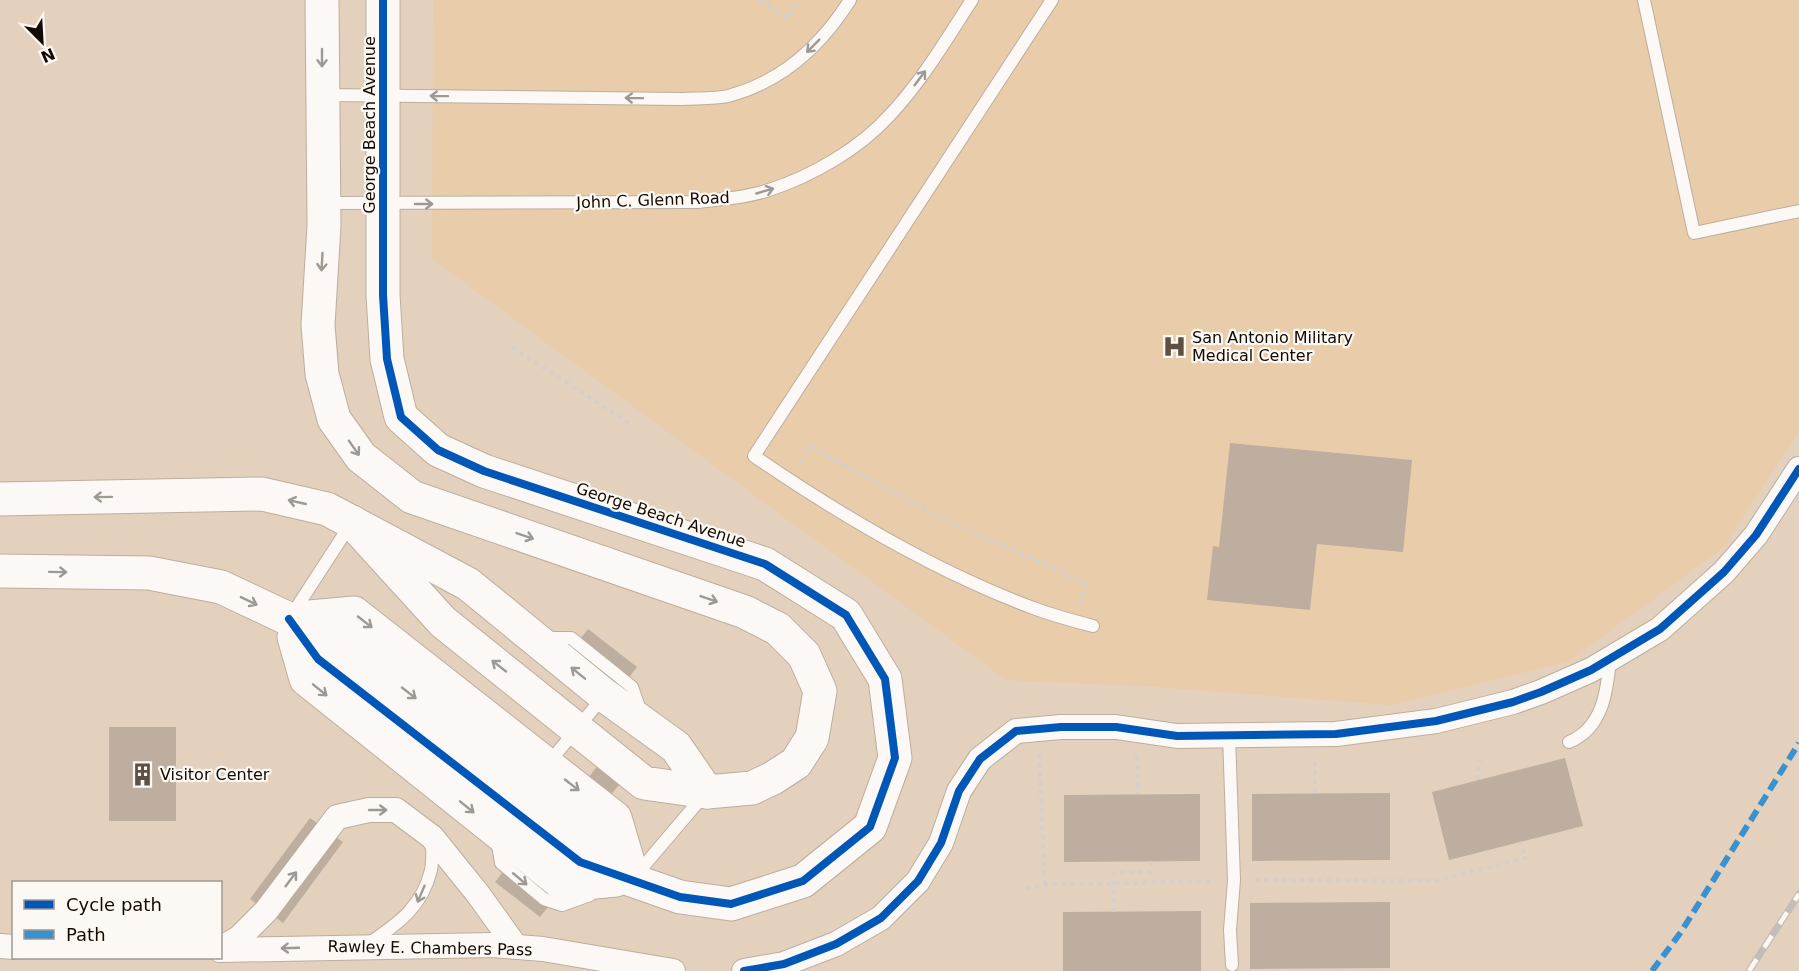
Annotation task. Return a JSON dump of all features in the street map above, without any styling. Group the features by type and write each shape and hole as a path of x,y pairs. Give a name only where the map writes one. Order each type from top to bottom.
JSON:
{"street":[{"path":"322,0 324,203 318,325 322,374 334,419 361,457 412,497 745,612 778,629 804,655 820,691 812,738 796,763 774,778 752,788 707,792 668,768 591,711 351,522"},
{"name":"George Beach Avenue","path":"383,0 383,295 387,359 401,417 438,450 484,471 765,564 846,615 885,679 895,758 870,827 803,881 731,904 680,897 580,862 521,798"},
{"path":"744,971 784,964 836,944 881,918 918,881 941,843 959,791 980,759 1016,730 1116,727 1177,736 1336,734 1436,722 1489,710 1541,692 1591,670 1660,629 1724,572 1756,535 1799,469"},
{"path":"0,499 262,494 327,509 468,584 535,638 591,711 644,723 676,747 707,792"},
{"path":"0,571 149,573 220,587 289,620 318,659 521,798 615,818 633,879"},
{"path":"289,620 354,613 521,798"},
{"path":"222,949 238,938 266,911 338,817 369,810 396,810 432,837 478,894 516,947"},
{"name":"Rawley E. Chambers Pass","path":"222,950 493,945 582,955 673,971"}],"lane":[{"path":"323,95 681,99 726,96 760,84 788,69 817,43 850,0"},
{"name":"John C. Glenn Road","path":"324,203 697,202 738,198 768,191 798,179 854,147 888,117 921,78 972,0"},
{"path":"1052,0 754,456 879,535 962,577 1036,609 1093,626"},
{"path":"1644,0 1694,233 1799,211"},
{"path":"289,620 351,522"},
{"path":"535,638 571,638 632,687 644,723"},
{"path":"1569,742 1580,737 1595,722 1606,696 1610,658"},
{"path":"591,711 521,798 501,863 544,899 562,905 633,879 707,792"},
{"path":"1229,735 1234,880 1230,930 1232,965"},
{"path":"364,946 391,928 416,907 431,870 432,837"}],"path":[{"path":"760,0 787,18 799,0"},
{"path":"512,347 632,425"},
{"path":"793,457 801,463 811,447 943,519 1085,582 1079,606 1089,609"},
{"path":"1137,749 1137,794"},
{"path":"1039,750 1045,885"},
{"path":"1315,750 1315,793"},
{"path":"1478,780 1480,759"},
{"path":"1026,889 1045,885 1234,880 1434,881 1526,858 1521,842"},
{"path":"1114,912 1114,873 1150,872 1150,861"}],"shaded area":[{"name":"San Antonio Military Medical Center","path":"433,0 1799,0 1799,432 1723,548 1568,662 1390,705 1156,687 1006,680 432,259"}],"building":[{"path":"1230,443 1412,460 1403,552 1317,544 1310,610 1207,600 1213,546 1219,547"},
{"path":"588,629 637,667 618,692 569,653"},
{"name":"Visitor Center","path":"109,727 176,727 176,821 109,821"},
{"path":"1565,758 1583,826 1449,860 1432,792"},
{"path":"601,761 624,779 608,798 586,781"},
{"path":"1390,793 1390,860 1252,861 1252,794"},
{"path":"1200,794 1200,861 1064,862 1064,795"},
{"path":"310,818 343,842 283,923 250,899"},
{"path":"513,859 558,895 540,917 495,882"},
{"path":"1390,902 1390,968 1250,969 1250,903"},
{"path":"1201,911 1201,971 1063,971 1063,912"}],"railway":[{"path":"1749,971 1799,894"}],"marked path":[{"path":"1652,971 1681,932 1799,743"}],"cycle path":[{"path":"289,619 318,659 580,862 680,897 731,904 803,881 870,827 895,758 885,679 846,615 765,564 484,471 438,450 401,417 387,359 383,295 383,0"},
{"path":"744,971 784,964 836,944 881,918 918,881 941,843 959,791 980,759 1016,731 1061,727 1116,727 1177,736 1336,734 1436,721 1513,702 1591,670 1660,629 1724,572 1756,535 1799,469"}],"place":[{"name":"San Antonio Military Medical Center","path":"1174,346"},
{"name":"Visitor Center","path":"142,774"}]}
